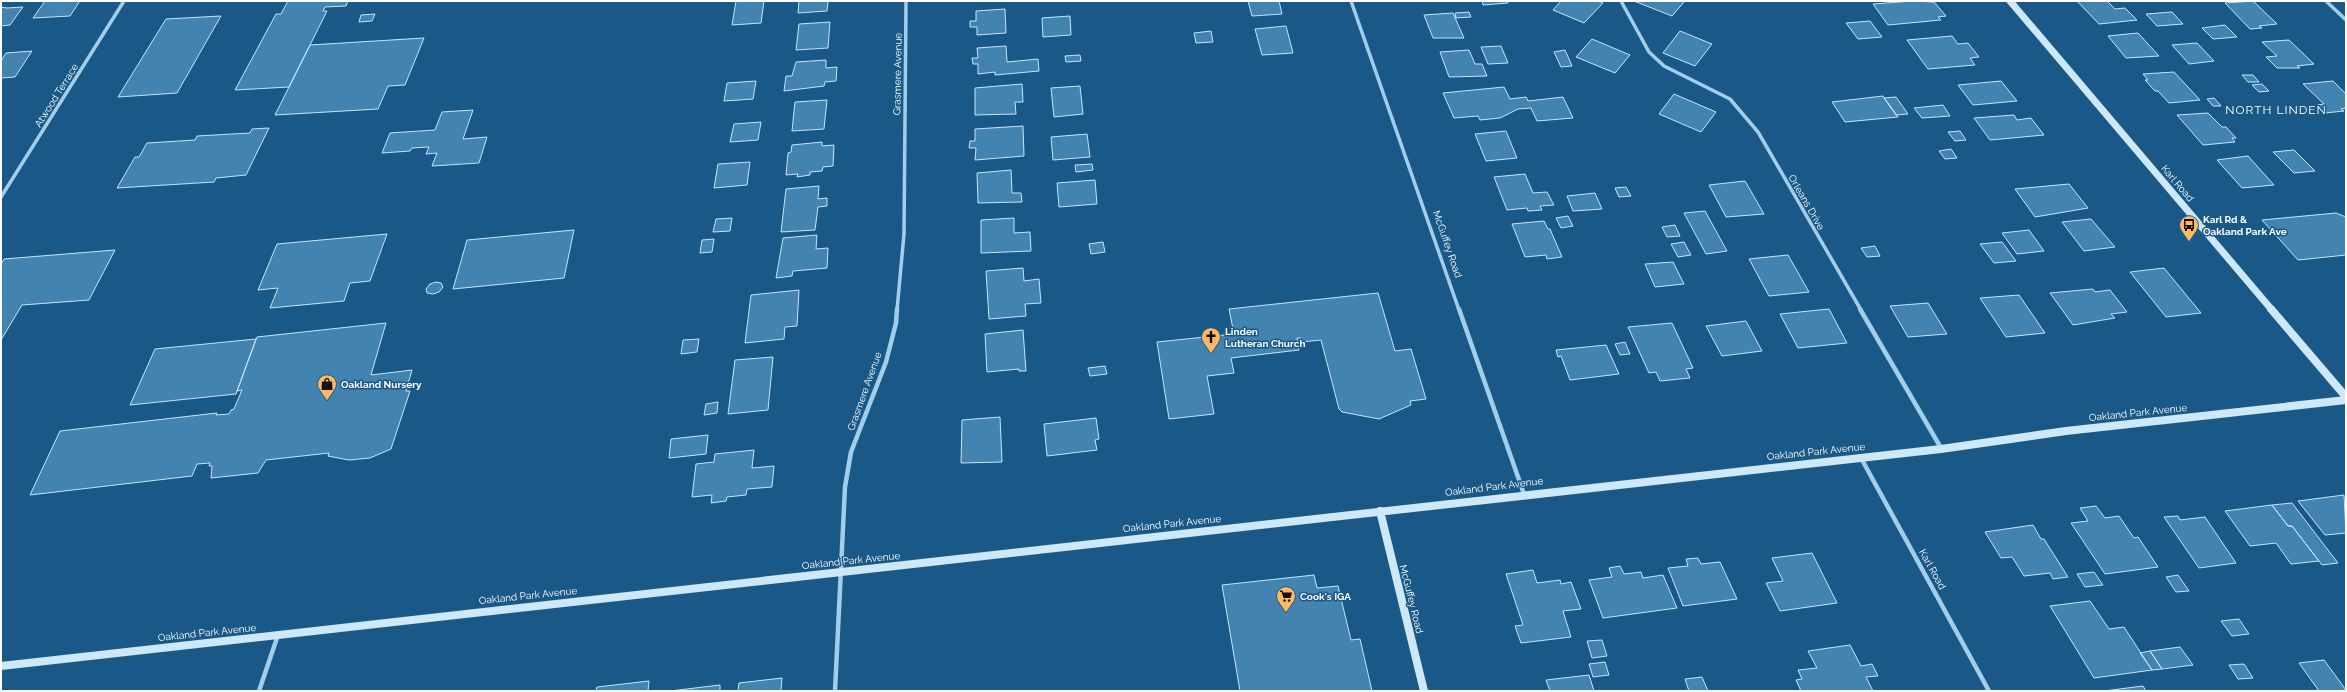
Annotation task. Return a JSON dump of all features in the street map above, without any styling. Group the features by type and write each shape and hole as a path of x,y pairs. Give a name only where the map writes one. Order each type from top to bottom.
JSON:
{"main road":[{"name":"Karl Road","path":"2010,1 2346,398"},
{"name":"Oakland Park Avenue","path":"1,666 278,636 1524,494 1941,449 2066,431 2346,398"},
{"name":"McGuffey Road","path":"1380,511 1424,691"}],"street":[{"name":"Atwood Terrace","path":"1,197 124,1"},
{"name":"Grasmere Avenue","path":"835,691 845,486 851,452 886,362 896,323 904,234 906,1"},
{"name":"McGuffey Road","path":"1351,1 1524,494"},
{"name":"Orleans Drive","path":"1621,1 1649,52 1664,66 1730,100 1758,132 1941,449"},
{"path":"2326,1 2346,20"},
{"name":"Karl Road","path":"1860,458 1989,691"},
{"path":"259,691 278,636"}],"building":[{"path":"45,1 80,1 70,16 33,18"},
{"path":"288,1 348,1 346,6 325,7 323,11 327,11 289,87 235,90 276,14 281,14"},
{"path":"736,1 764,1 761,23 732,25"},
{"path":"799,1 828,1 827,11 798,13"},
{"path":"1248,1 1279,1 1282,14 1252,16"},
{"path":"1482,1 1507,1 1508,3 1483,5"},
{"path":"1561,1 1598,1 1603,3 1584,23 1553,10"},
{"path":"1634,1 1685,1 1672,16"},
{"path":"1913,1 1934,2 1946,16 1938,17 1941,20 1888,25 1873,4"},
{"path":"2077,1 2107,1 2115,9 2125,8 2137,20 2099,24"},
{"path":"2253,1 2277,24 2259,26 2262,28 2250,29 2225,3"},
{"path":"1,7 23,7 10,25 1,26"},
{"path":"1005,9 1006,33 977,35 977,27 970,27 970,21 976,21 976,11"},
{"path":"1469,12 1471,17 1456,18 1455,13"},
{"path":"2172,12 2183,24 2157,26 2146,14"},
{"path":"1453,13 1464,38 1433,38 1424,15"},
{"path":"375,14 372,21 359,22 361,15"},
{"path":"221,16 177,93 118,97 166,19"},
{"path":"1070,16 1071,35 1043,37 1042,18"},
{"path":"1870,21 1882,37 1858,39 1846,23"},
{"path":"830,22 828,48 796,50 799,24"},
{"path":"2225,25 2237,37 2213,39 2202,28"},
{"path":"1286,26 1293,53 1262,55 1255,29"},
{"path":"1211,31 1213,42 1196,43 1194,33"},
{"path":"1680,31 1712,44 1695,66 1663,53"},
{"path":"2138,33 2159,56 2126,58 2108,36"},
{"path":"1952,36 1958,44 1968,43 1979,57 1970,58 1975,65 1928,69 1907,40"},
{"path":"424,38 405,85 388,86 378,109 275,115 310,45"},
{"path":"1592,39 1630,55 1615,73 1576,57"},
{"path":"2289,40 2314,64 2297,66 2300,68 2277,68 2266,57 2277,56 2262,42"},
{"path":"2197,43 2214,61 2189,64 2172,45"},
{"path":"1006,46 1007,62 1038,59 1039,71 995,75 995,72 978,74 978,64 973,64 972,58 978,58 977,48"},
{"path":"1501,46 1508,63 1488,64 1481,47"},
{"path":"1469,50 1475,64 1482,64 1487,76 1449,77 1440,52"},
{"path":"1565,50 1572,66 1561,67 1554,52"},
{"path":"32,51 15,77 1,78 1,61 6,53"},
{"path":"1080,55 1081,61 1066,62 1065,56"},
{"path":"826,60 826,68 837,67 836,81 825,82 824,86 784,91 786,76 792,76 796,62"},
{"path":"2174,72 2200,100 2169,103 2145,80 2148,80 2143,74"},
{"path":"2242,75 2253,75 2259,82 2248,82"},
{"path":"756,81 753,99 724,101 727,83"},
{"path":"2001,81 2017,101 1973,105 1958,85"},
{"path":"2333,81 2346,94 2346,108 2341,109 2344,111 2325,113 2317,105 2324,104 2303,84"},
{"path":"1022,84 1023,102 1015,102 1016,114 975,115 975,88"},
{"path":"2262,84 2269,91 2259,92 2252,85"},
{"path":"1080,86 1083,114 1054,117 1051,88"},
{"path":"1504,87 1510,99 1526,97 1528,101 1563,97 1573,118 1537,121 1531,108 1518,109 1500,118 1480,120 1478,116 1454,118 1443,93"},
{"path":"1674,94 1716,112 1701,132 1659,114"},
{"path":"1883,96 1898,117 1845,122 1832,102"},
{"path":"1896,97 1908,114 1896,115 1884,98"},
{"path":"2214,98 2221,106 2213,106 2207,99"},
{"path":"827,100 824,129 792,131 795,102"},
{"path":"1943,105 1950,116 1922,118 1914,108"},
{"path":"473,110 463,139 487,137 479,163 432,166 437,153 426,154 429,147 412,148 410,151 382,153 390,133 435,130 442,112"},
{"path":"2208,113 2222,127 2226,127 2236,138 2232,138 2235,142 2203,145 2177,115"},
{"path":"2014,115 2017,120 2031,118 2044,135 1990,140 1974,118"},
{"path":"761,122 758,140 730,142 734,124"},
{"path":"1023,126 1024,156 975,160 976,148 969,148 970,141 975,141 975,129"},
{"path":"269,128 246,175 216,178 214,182 117,188 135,157 139,157 147,143 195,140 197,136 250,133 252,129"},
{"path":"1506,131 1517,158 1486,161 1475,134"},
{"path":"1960,131 1966,140 1955,141 1948,132"},
{"path":"1087,134 1090,157 1053,160 1051,137"},
{"path":"822,142 822,146 834,145 833,166 823,167 822,171 810,172 810,175 797,177 798,174 786,175 788,153 791,152 792,145"},
{"path":"1951,149 1957,158 1945,159 1939,151"},
{"path":"2294,150 2315,171 2294,173 2273,152"},
{"path":"2248,156 2274,185 2242,188 2217,160"},
{"path":"750,162 747,185 714,188 718,164"},
{"path":"1092,164 1093,170 1076,172 1075,165"},
{"path":"1011,170 1012,193 1021,193 1022,202 978,203 977,173"},
{"path":"1525,174 1533,193 1547,192 1554,205 1540,206 1542,210 1528,211 1527,208 1507,210 1494,177"},
{"path":"1095,180 1097,204 1059,207 1057,183"},
{"path":"1745,181 1764,214 1726,217 1709,185"},
{"path":"2069,184 2088,208 2035,217 2015,189"},
{"path":"819,186 818,199 827,198 827,206 818,207 815,230 781,232 786,189"},
{"path":"1626,187 1631,196 1619,197 1615,188"},
{"path":"1595,193 1602,209 1573,211 1567,196"},
{"path":"1705,211 1727,251 1706,254 1684,213"},
{"path":"2336,213 2346,217 2346,255 2298,260 2262,220"},
{"path":"1568,216 1573,226 1561,228 1556,218"},
{"path":"732,218 730,231 713,232 716,219"},
{"path":"1014,218 1014,233 1030,232 1031,251 981,253 981,220"},
{"path":"2091,219 2115,247 2084,251 2062,222"},
{"path":"1544,221 1548,229 1550,229 1562,257 1547,259 1546,255 1525,257 1512,224"},
{"path":"1675,225 1680,236 1667,237 1662,227"},
{"path":"574,230 564,278 453,289 467,240"},
{"path":"2029,230 2044,251 2017,254 2002,233"},
{"path":"387,234 370,281 350,283 344,301 270,308 278,288 258,290 277,244"},
{"path":"817,235 816,249 828,248 827,268 793,271 792,276 776,278 783,238"},
{"path":"714,239 712,252 700,253 702,240"},
{"path":"1103,242 1105,252 1091,254 1089,244"},
{"path":"1684,242 1691,255 1678,257 1671,244"},
{"path":"2002,242 2016,261 1994,263 1980,244"},
{"path":"1875,246 1880,256 1867,257 1861,248"},
{"path":"115,250 89,300 22,305 1,340 1,264 4,259"},
{"path":"1788,255 1809,292 1769,296 1749,259"},
{"path":"1673,262 1684,284 1655,287 1645,264"},
{"path":"1023,268 1024,281 1039,279 1041,303 1025,304 1026,316 989,319 986,271"},
{"path":"2164,268 2201,313 2166,317 2130,272"},
{"path":"436,282 441,283 443,287 439,292 433,294 427,293 426,289 430,284"},
{"path":"2093,289 2095,292 2110,290 2127,312 2111,314 2115,318 2073,325 2050,293"},
{"path":"799,290 797,326 785,327 784,339 745,343 751,295"},
{"name":"Linden Lutheran Church","path":"1378,293 1395,351 1411,349 1426,399 1410,401 1411,405 1379,419 1342,412 1339,409 1321,340 1302,342 1301,338 1297,338 1299,350 1231,358 1234,373 1207,376 1214,414 1169,419 1157,342 1234,334 1229,309"},
{"path":"2019,295 2045,333 2006,337 1980,298"},
{"path":"1928,303 1947,334 1908,337 1890,306"},
{"path":"1829,309 1847,343 1798,348 1780,314"},
{"path":"1746,321 1762,351 1722,356 1706,326"},
{"name":"Oakland Nursery","path":"386,323 371,375 412,370 406,391 410,391 391,449 370,458 349,460 328,456 329,453 266,460 258,473 211,478 212,466 209,466 210,463 197,464 192,476 30,495 60,431 217,413 216,415 229,414 231,410 234,409 242,390 237,391 257,337"},
{"path":"1672,323 1693,368 1686,369 1690,378 1660,381 1656,372 1649,373 1628,327"},
{"path":"1023,330 1026,371 1019,371 1019,369 987,372 985,334"},
{"path":"256,339 236,394 130,405 155,349"},
{"path":"699,339 697,352 681,354 683,340"},
{"path":"1625,342 1630,354 1620,355 1615,344"},
{"path":"1606,345 1619,374 1570,380 1561,356 1558,357 1556,350"},
{"path":"773,357 768,410 728,414 735,360"},
{"path":"1105,366 1107,374 1090,376 1088,368"},
{"path":"718,402 717,413 704,415 706,404"},
{"path":"1000,417 1002,462 961,463 962,420"},
{"path":"1096,418 1099,439 1095,440 1097,450 1047,456 1044,424"},
{"path":"708,435 706,454 669,458 671,439"},
{"path":"754,450 752,468 774,466 772,487 747,489 746,495 727,497 726,501 711,503 712,495 692,497 696,464 714,462 715,454"},
{"path":"2344,495 2346,533 2325,535 2298,501"},
{"path":"2292,503 2338,563 2322,565 2292,526 2288,526 2272,505"},
{"path":"2272,505 2288,526 2292,526 2319,561 2291,564 2276,543 2250,546 2225,511"},
{"path":"2096,506 2105,518 2119,516 2134,538 2138,537 2158,567 2105,574 2071,523 2088,521 2080,508"},
{"path":"2178,516 2180,520 2205,517 2236,563 2199,568 2164,517"},
{"path":"2033,525 2041,539 2044,539 2068,577 2053,579 2050,573 2024,576 2012,557 2001,558 1985,532"},
{"path":"1812,553 1837,603 1780,611 1766,583 1783,581 1772,558"},
{"path":"1698,558 1701,564 1720,562 1737,599 1683,606 1668,568 1688,566 1686,559"},
{"path":"1620,566 1624,574 1641,572 1643,578 1663,575 1677,608 1603,618 1589,580 1612,577 1609,568"},
{"path":"1533,570 1537,583 1560,580 1561,584 1571,582 1581,609 1563,611 1571,637 1521,643 1515,626 1523,625 1506,574"},
{"path":"2094,572 2103,585 2085,587 2077,574"},
{"name":"Cook's IGA","path":"1314,575 1317,588 1338,586 1351,640 1360,639 1372,691 1240,691 1222,585"},
{"path":"2178,575 2189,591 2176,592 2166,577"},
{"path":"2090,601 2109,629 2124,627 2152,670 2094,678 2050,606"},
{"path":"2239,619 2249,634 2232,636 2221,621"},
{"path":"1602,640 1607,656 1592,658 1587,641"},
{"path":"1850,645 1861,666 1872,664 1878,676 1866,677 1873,691 1801,691 1796,680 1802,679 1798,670 1817,668 1808,651"},
{"path":"2180,647 2193,665 2162,669 2150,651"},
{"path":"2150,651 2162,669 2152,670 2140,653"},
{"path":"2324,660 2346,691 2319,691 2299,663"},
{"path":"1605,662 1609,675 1593,677 1589,664"},
{"path":"2244,664 2253,678 2238,679 2229,665"},
{"path":"1589,675 1594,691 1550,691 1546,680"},
{"path":"1702,677 1708,691 1689,691 1685,679"},
{"path":"782,678 781,691 738,691 739,683"},
{"path":"649,681 648,691 596,691 597,687"},
{"path":"720,685 720,691 670,691"},
{"path":"2143,686 2146,691 2104,691"}],"place":[{"name":"Karl Rd & Oakland Park Ave","path":"2189,242"},
{"name":"Linden Lutheran Church","path":"1211,354"},
{"name":"Oakland Nursery","path":"327,401"},
{"name":"Cook's IGA","path":"1286,613"}],"district":[{"name":"NORTH LINDEN","path":"2276,110"}]}
